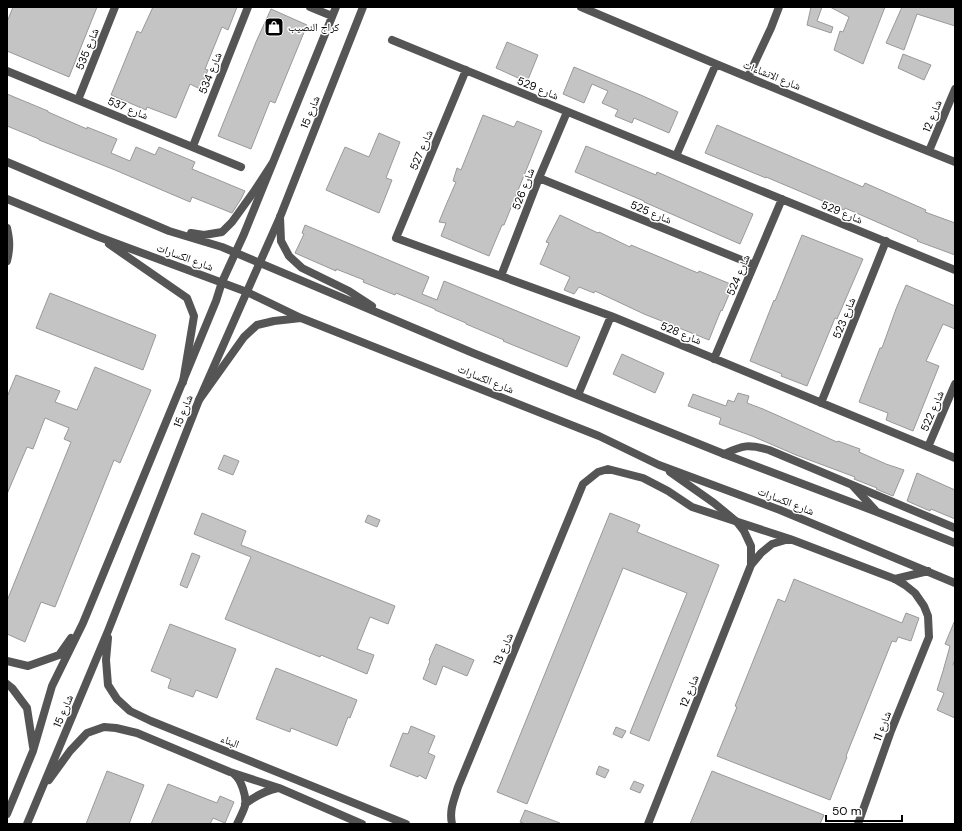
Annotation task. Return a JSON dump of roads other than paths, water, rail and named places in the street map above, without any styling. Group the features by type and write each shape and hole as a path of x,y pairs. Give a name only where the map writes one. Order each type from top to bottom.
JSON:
{"street":[{"name":"شارع 535","path":"78,100 115,7"},
{"name":"شارع 534","path":"193,146 248,7"},
{"path":"310,7 332,16"},
{"name":"شارع 15","path":"7,814 33,751 52,686 83,622 336,7"},
{"name":"شارع 15","path":"27,824 108,630 199,400 280,217 363,7"},
{"name":"شارع الانشاءات","path":"581,7 955,162"},
{"path":"748,77 772,28 779,7"},
{"name":"شارع 529","path":"392,40 955,270"},
{"path":"676,156 716,64"},
{"name":"شارع 537","path":"7,70 241,167"},
{"name":"شارع 527","path":"396,238 466,70"},
{"name":"شارع 12","path":"929,151 955,89"},
{"name":"شارع 526","path":"502,276 539,178 567,112"},
{"name":"شارع الكسارات","path":"7,162 169,231 222,247 472,353 724,454 877,512 955,544"},
{"path":"169,231 204,235 222,232 232,222 272,164"},
{"name":"شارع 525","path":"539,178 754,265"},
{"name":"شارع الكسارات","path":"7,199 99,237 247,292 301,318 599,436 659,465 780,510 955,583"},
{"name":"شارع 524","path":"714,359 782,199"},
{"path":"280,217 281,241 289,256 302,268 349,291 390,318"},
{"path":"7,228 10,250 7,261"},
{"path":"99,237 187,298 194,316 183,382"},
{"name":"شارع 528","path":"396,238 610,316 955,458"},
{"name":"شارع 523","path":"821,403 886,241"},
{"path":"578,395 610,316"},
{"path":"199,400 244,337 257,326 274,321 301,318"},
{"name":"شارع 522","path":"928,447 955,384"},
{"path":"724,454 736,448 757,446 955,528"},
{"path":"659,465 714,503 736,522 790,539 895,579 928,571"},
{"name":"شارع 13","path":"452,824 451,807 458,787 583,484 598,472 608,469 643,478 668,491 692,507 736,522"},
{"path":"853,486 877,512"},
{"name":"شارع 12","path":"736,522 744,531 751,546 751,565"},
{"name":"شارع 12","path":"648,824 751,565 761,553 772,544 790,539"},
{"name":"شارع 11","path":"858,824 891,731 929,637 928,616 924,606 915,593 895,579"},
{"path":"7,661 28,666 59,654 83,622"},
{"name":"البناء","path":"108,630 106,660 108,685 117,699 130,711 406,824"},
{"path":"7,684 28,708 33,751"},
{"path":"39,796 70,751 87,733 104,727 116,728 138,733 230,772 279,788 362,824"},
{"path":"230,772 238,777 242,785 244,795 245,804 237,824"},
{"path":"245,804 261,794 279,788"}],"place":[{"name":"كراج النصيب","path":"274,27"}]}
